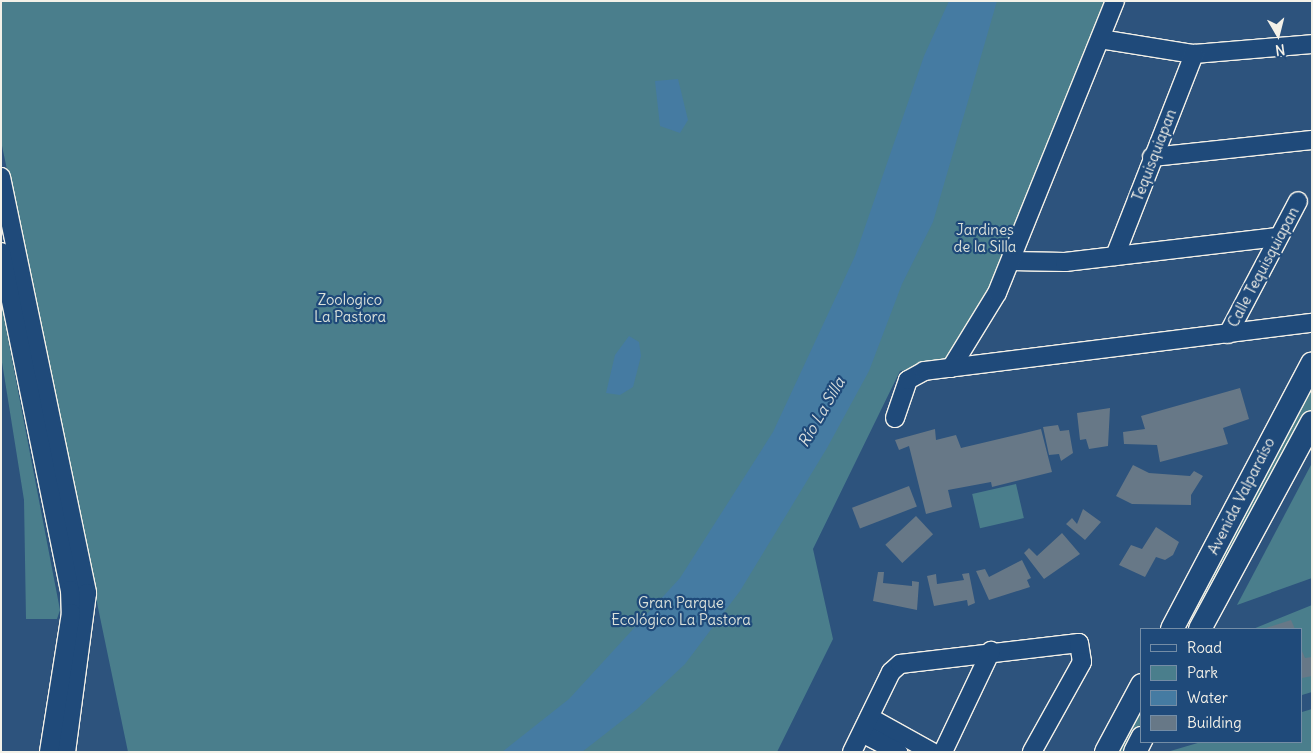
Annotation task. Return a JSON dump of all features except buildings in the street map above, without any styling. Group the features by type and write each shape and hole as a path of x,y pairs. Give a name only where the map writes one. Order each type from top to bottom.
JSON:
{"main road":[{"name":"Avenida Valparaíso","path":"1173,628 1312,364"},
{"name":"Avenida Valparaíso","path":"1201,628 1312,422"},
{"path":"1106,752 1140,689"}],"street":[{"path":"951,368 984,319 1011,261 1115,1"},
{"path":"1100,39 1194,54 1312,44"},
{"name":"Tequisquiapan","path":"1115,256 1152,157 1194,54"},
{"path":"1152,157 1312,140"},
{"path":"1,177 87,593 66,752"},
{"name":"Calle Tequisquiapan","path":"1228,334 1298,201"},
{"path":"1011,261 1065,262 1278,237"},
{"path":"1,252 70,590 71,613 49,752"},
{"path":"895,418 913,373 1312,323"},
{"path":"852,752 871,718 891,672 900,664 1070,641 1083,649 1082,662 1032,752"},
{"path":"943,752 991,651"},
{"path":"871,718 932,752"},
{"path":"862,733 898,752"}],"green space":[{"name":"Zoologico La Pastora","path":"1,1 1105,1 978,314 956,352 944,361 900,371 813,549 833,639 777,752 128,752 1,141"},
{"path":"1,302 60,610 57,619 26,619 24,500 1,356"},
{"path":"1312,382 1312,418 1193,619 1188,618"},
{"path":"1312,463 1312,578 1237,605"},
{"path":"1016,484 1024,518 980,528 972,494"},
{"path":"1312,605 1312,692 1303,695 1303,628 1255,628"},
{"path":"1140,698 1140,734 1130,752 1111,752"},
{"path":"1312,709 1312,752 1167,752 1198,743 1303,743 1303,712"}],"water":[{"name":"Río La Silla","path":"949,1 997,1 933,222 902,284 869,371 827,448 740,591 685,664 637,709 582,752 502,752 569,699 680,578 773,432 855,256 924,56"},
{"path":"678,79 688,120 680,133 660,126 655,81"},
{"path":"629,336 639,342 641,356 633,387 620,395 606,393 615,355"}],"park label":[{"name":"Jardines de la Silla","path":"985,238"},
{"name":"Gran Parque Ecológico La Pastora","path":"681,610"}]}
